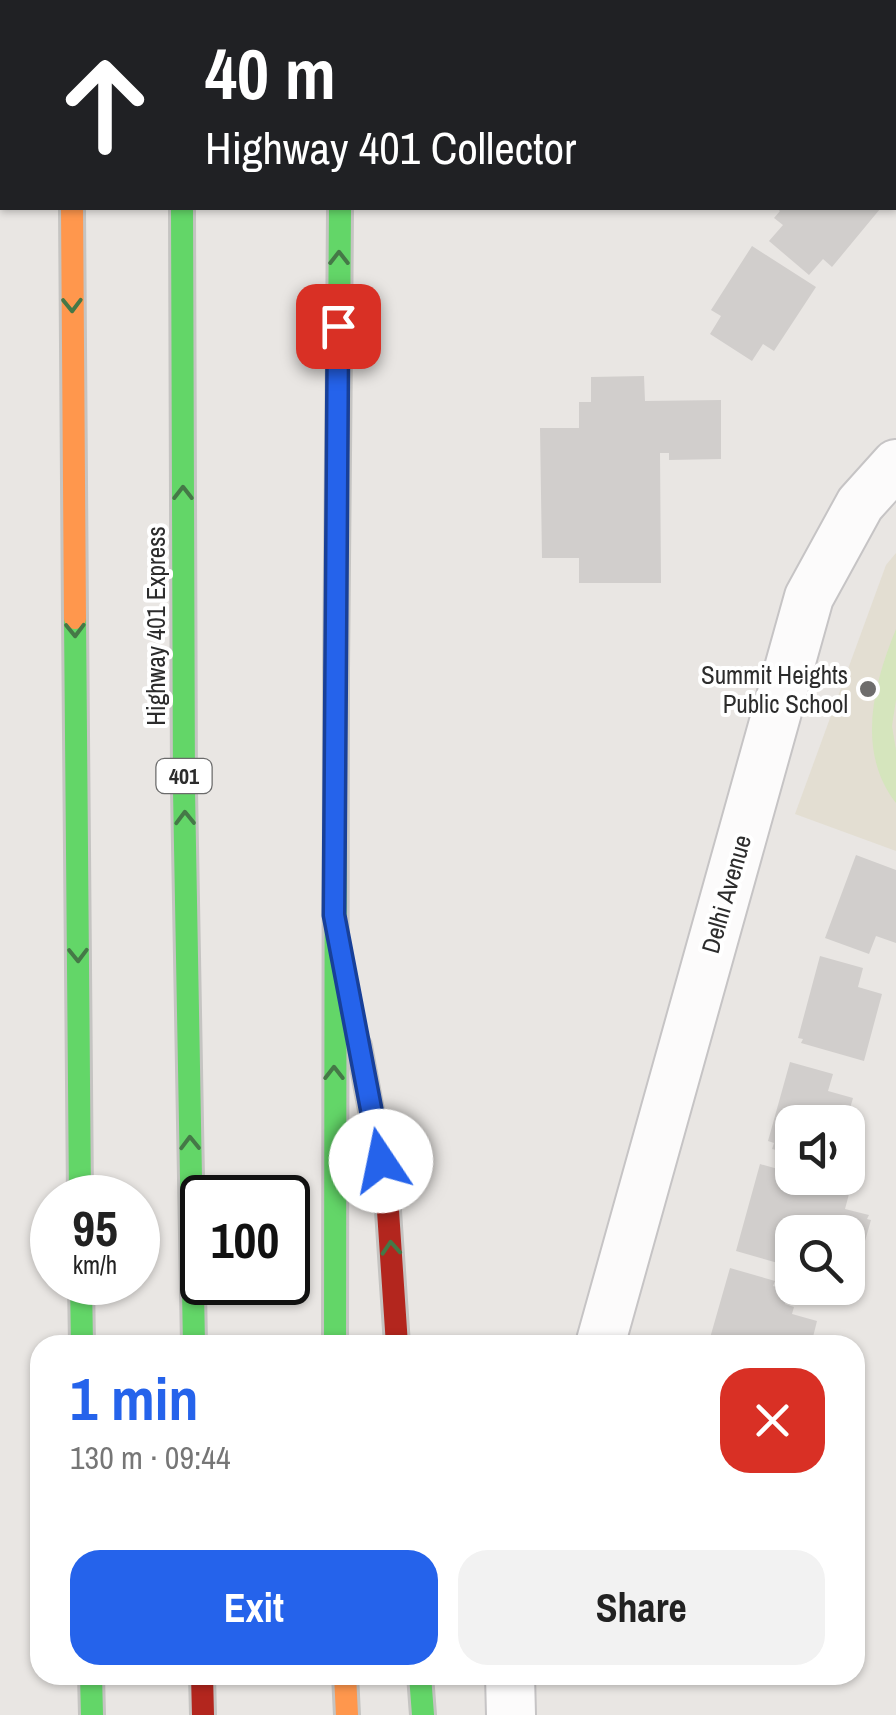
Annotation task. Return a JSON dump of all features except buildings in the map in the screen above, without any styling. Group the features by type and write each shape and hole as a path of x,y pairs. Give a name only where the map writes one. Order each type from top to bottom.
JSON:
{"highway":[{"path":"72,210 80,1175"},
{"name":"Highway 401 Express","path":"182,210 184,770 194,1335"},
{"path":"335,1335 340,210"},
{"path":"334,915 388,1196 396,1335"},
{"path":"81,1305 82,1335"},
{"path":"91,1685 92,1715"},
{"path":"202,1685 203,1715"},
{"path":"346,1685 347,1715"},
{"path":"421,1685 423,1715"}],"street":[{"name":"Delhi Avenue","path":"603,1335 808,597 860,504 896,464"},
{"path":"510,1685 510,1715"}],"shaded area":[{"name":"Summit Heights Public School","path":"896,553 896,851 795,814 886,565"}],"green space":[{"path":"896,629 892,726 896,803 876,762 872,718 875,695"}],"traffic: fast":[{"path":"182,210 184,790 194,1335"},
{"path":"339,346 340,210"},
{"path":"75,618 80,1175"},
{"path":"335,1335 336,670"},
{"path":"81,1305 82,1335"},
{"path":"91,1685 92,1715"},
{"path":"421,1685 423,1715"}],"traffic: slow":[{"path":"72,210 75,618"},
{"path":"346,1685 347,1715"}],"traffic: jam":[{"path":"336,670 339,346"},
{"path":"359,1046 387,1196 396,1335"},
{"path":"202,1685 203,1715"}],"place":[{"name":"Summit Heights Public School","path":"868,689"}],"route":[{"path":"338,326 334,915 381,1161"}]}
